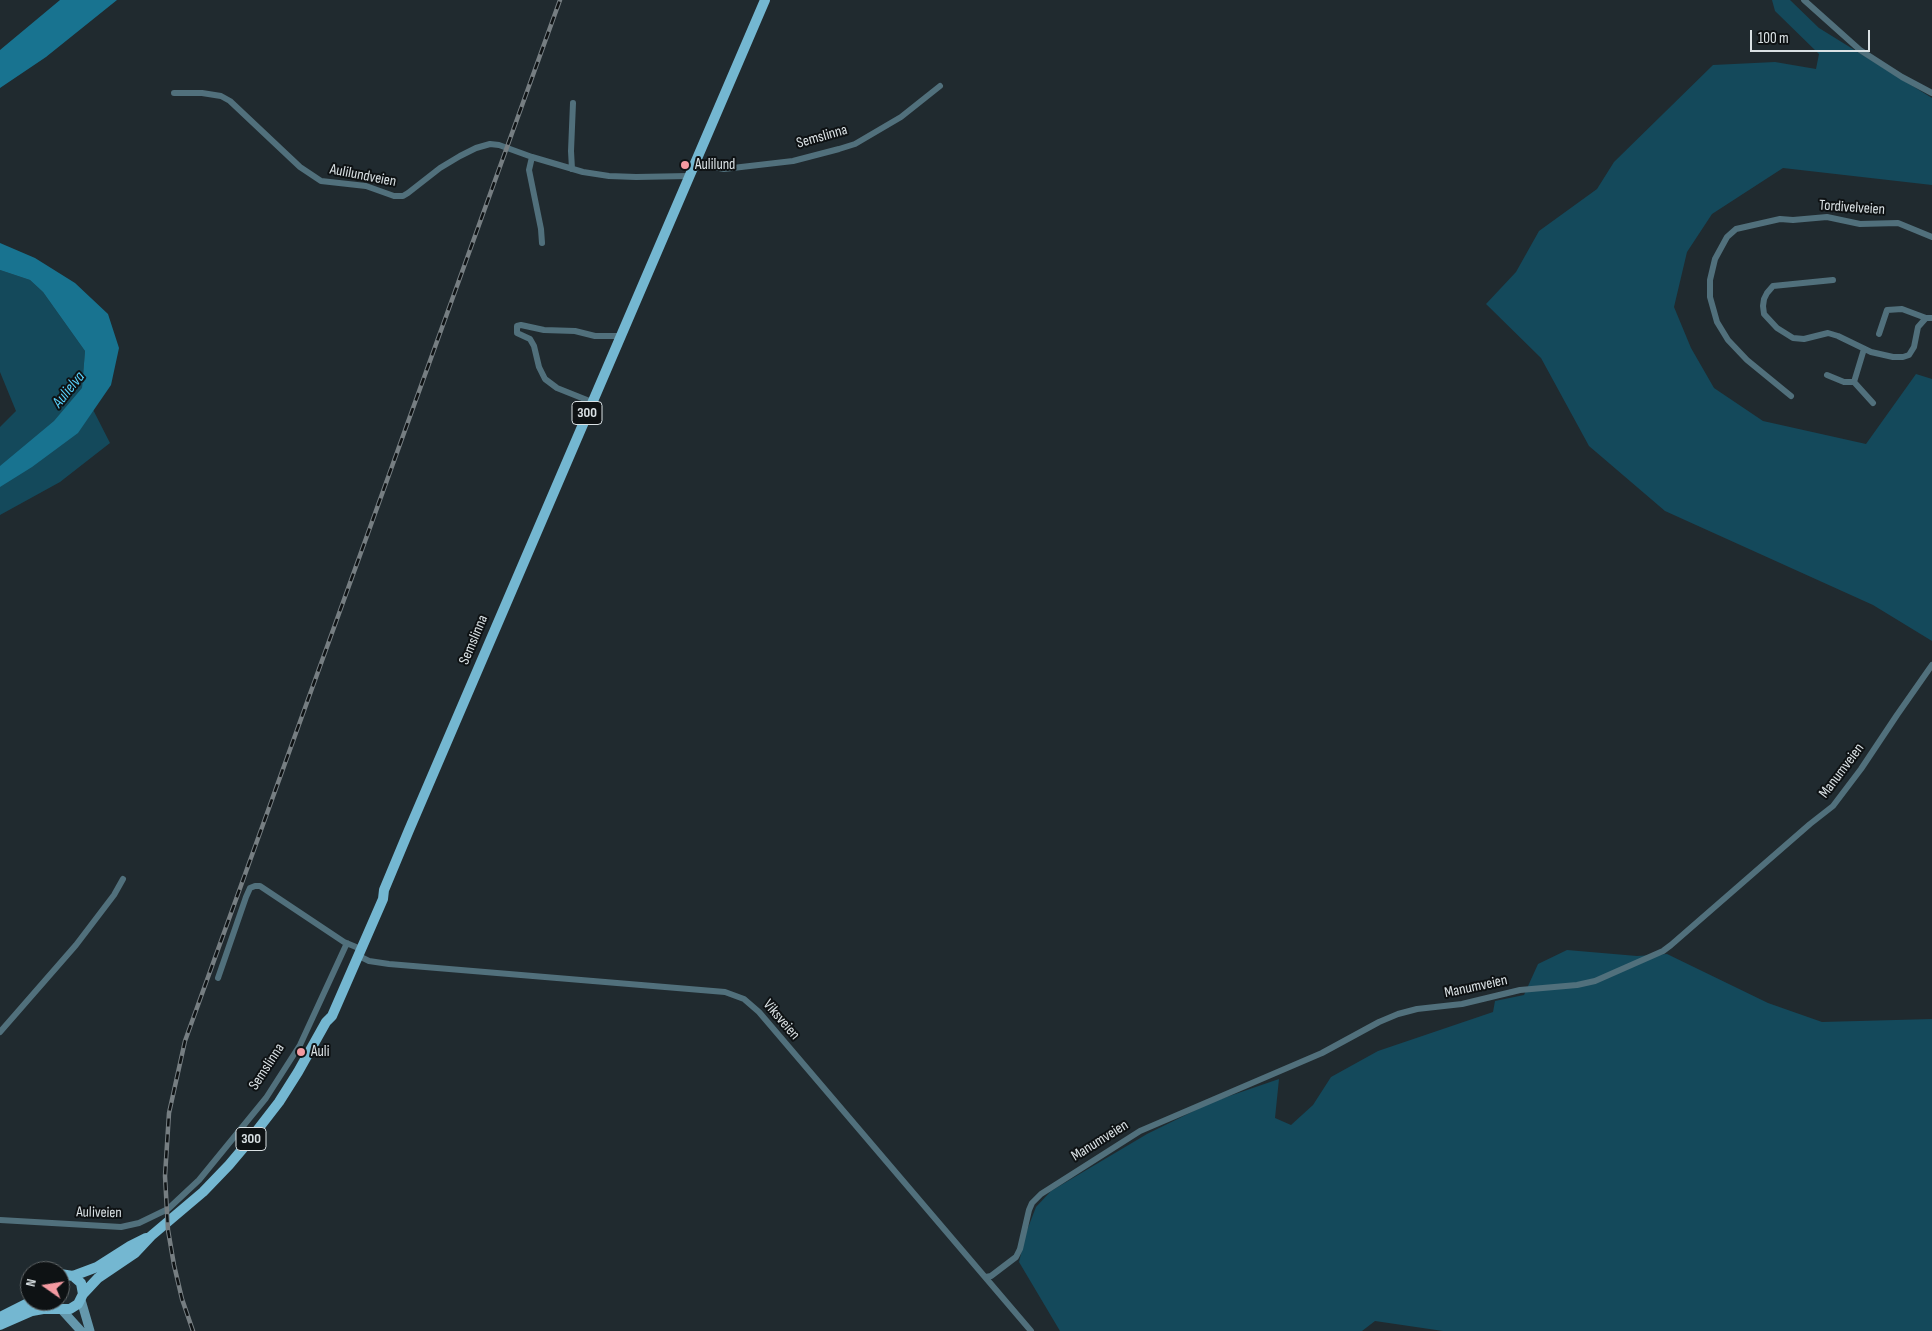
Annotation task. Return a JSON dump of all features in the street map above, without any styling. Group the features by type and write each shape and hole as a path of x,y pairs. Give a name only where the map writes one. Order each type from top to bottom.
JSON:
{"main road":[{"name":"Semslinna","path":"82,1297 98,1278 135,1253 151,1236 202,1192 245,1146 279,1102 326,1022 327,1014 354,949 378,897 384,890 765,0"},
{"name":"Semslinna","path":"73,1276 97,1267 130,1246 151,1236"},
{"path":"73,1276 81,1284 90,1331"},
{"name":"300","path":"70,1308 78,1304 82,1297"},
{"path":"0,1317 20,1307"},
{"name":"300","path":"0,1325 32,1311"},
{"path":"62,1311 81,1331"}],"street":[{"path":"1804,0 1860,50 1902,77 1932,93"},
{"name":"Semslinna","path":"695,163 724,168 793,161 839,149 863,139 901,117 940,86"},
{"name":"Aulilundveien","path":"174,93 202,93 221,96 230,101 300,167 321,181 366,186 394,196 408,193 440,168 484,145 499,145 572,169 609,176 689,176"},
{"path":"572,169 573,103"},
{"path":"532,157 529,170 542,243"},
{"name":"Tordivelveien","path":"1792,396 1747,360 1728,340 1717,322 1710,297 1710,280 1715,259 1727,237 1736,229 1766,224 1780,219 1793,220 1827,217 1860,224 1898,223 1932,237"},
{"path":"1833,280 1773,286 1764,299 1764,314 1776,328 1793,338 1804,339 1828,333 1864,349 1893,357 1906,356 1914,347 1918,327 1929,318"},
{"path":"1879,334 1886,310 1902,309 1929,318"},
{"path":"592,402 556,388 546,380 539,368 534,346 530,339 517,333 517,326 522,325 544,330 575,331 595,336 620,336"},
{"path":"1854,382 1864,349"},
{"path":"1827,375 1844,382 1854,382 1873,403"},
{"name":"Manumveien","path":"986,1278 1016,1257 1020,1249 1029,1210 1032,1203 1041,1194 1140,1131 1322,1053 1389,1018 1417,1009 1462,1004 1520,990 1577,985 1595,981 1651,957 1671,945 1833,806 1861,770 1896,715 1932,665"},
{"path":"0,1032 76,945 114,895 123,879"},
{"path":"218,978 246,897 250,888 255,886 260,886 354,949"},
{"name":"Semslinna","path":"188,1192 247,1123 281,1076 354,949"},
{"name":"Viksveien","path":"354,949 369,961 389,964 725,992 750,1002 1031,1331"},
{"name":"Auliveien","path":"0,1220 88,1226 132,1226 160,1215 188,1192"}],"shaded area":[{"path":"60,0 117,0 46,57 0,88 0,50"},
{"path":"1772,0 1790,0 1819,28 1932,98 1932,185 1783,168 1712,214 1687,252 1674,307 1691,348 1714,388 1763,421 1866,444 1916,374 1932,379 1932,641 1873,605 1665,511 1589,446 1541,358 1486,304 1516,272 1539,231 1597,189 1614,162 1713,65 1775,62 1816,69 1819,54 1775,11"},
{"path":"0,243 35,258 75,283 108,314 119,348 111,385 78,433 32,467 0,487 0,466 54,421 82,388 85,351 43,292 30,280 0,270"},
{"path":"0,270 30,280 43,292 85,351 82,388 110,443 60,482 0,515 0,427 16,411 0,372"},
{"path":"1567,950 1637,956 1667,954 1768,1003 1822,1022 1932,1019 1932,1331 1443,1331 1375,1321 1362,1331 1060,1331 1019,1262 1026,1233 1036,1207 1051,1191 1147,1134 1212,1102 1279,1079 1275,1118 1291,1125 1313,1105 1331,1077 1378,1051 1493,1012 1495,1001 1524,995 1538,964"}],"railway":[{"path":"193,1331 182,1299 174,1265 168,1230 165,1176 169,1113 185,1041 560,0"}],"place":[{"name":"Aulilund","path":"685,165"},
{"name":"Auli","path":"301,1052"}],"water label":[{"name":"Aulielva","path":"69,390"}]}
